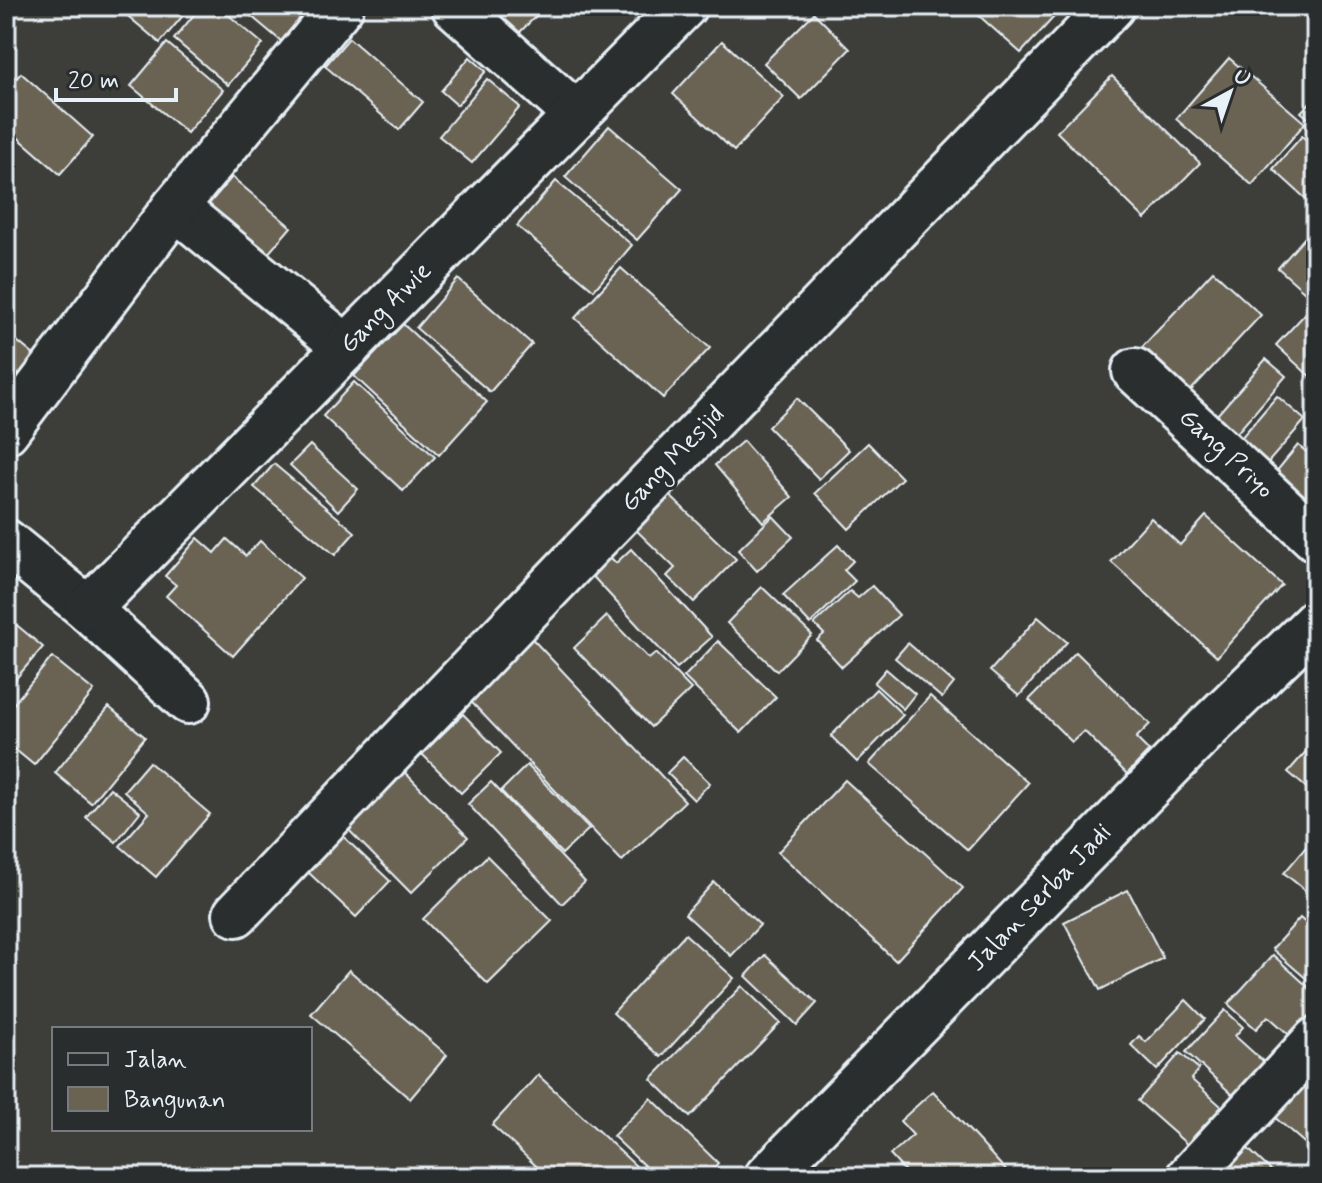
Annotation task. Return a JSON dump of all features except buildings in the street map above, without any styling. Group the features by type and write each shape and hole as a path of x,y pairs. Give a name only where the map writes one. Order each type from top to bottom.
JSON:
{"street":[{"path":"6,431 175,207 341,6"},
{"path":"454,6 577,115"},
{"name":"Gang Awie","path":"88,609 684,6"},
{"name":"Gang Mesjid","path":"236,914 1112,6"},
{"path":"175,207 347,348"},
{"name":"Gang Priyo","path":"1135,371 1316,539"},
{"path":"6,542 88,609 188,701"},
{"name":"Jalan Serba Jadi","path":"767,1177 1316,622"},
{"path":"1189,1177 1316,1040"}]}
